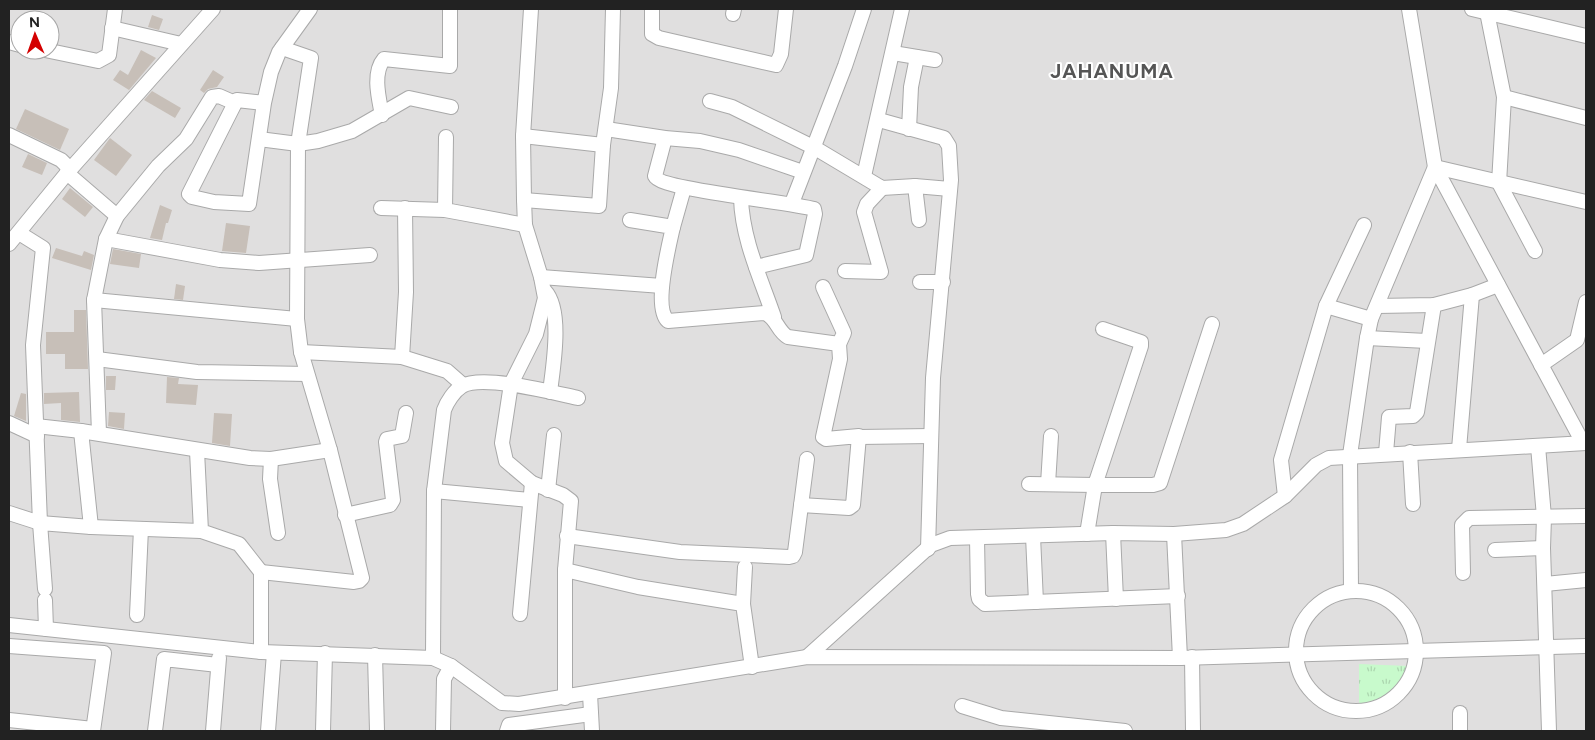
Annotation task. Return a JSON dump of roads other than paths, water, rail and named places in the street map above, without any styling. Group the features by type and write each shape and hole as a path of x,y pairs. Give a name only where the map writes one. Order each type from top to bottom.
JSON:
{"street":[{"path":"60,52 102,60 109,55 115,9"},
{"path":"9,244 67,174 211,9"},
{"path":"264,103 243,99 237,100 189,194 198,199 214,202 249,204 264,103 271,72 282,48 310,9"},
{"path":"382,116 377,83 381,62 384,59 450,66 450,9"},
{"path":"531,9 523,136 525,225 542,282 544,298 536,334 511,384 502,443 506,461 532,483 571,500 565,570 565,698"},
{"path":"524,200 599,206 603,145 611,88 613,9"},
{"path":"652,9 652,34 658,38 776,65 781,54 786,9"},
{"path":"792,203 803,172 815,148 864,9"},
{"path":"864,176 879,120 902,9"},
{"path":"807,657 932,545 950,538 1113,533 1174,534 1226,530 1243,524 1285,496 1322,460 1350,455 1585,443 1435,167 1409,9"},
{"path":"1472,9 1586,36"},
{"path":"1487,12 1504,97 1499,183 1535,251"},
{"path":"112,28 181,44"},
{"path":"261,572 359,582 362,574 345,515 330,450 301,352 297,319 298,144 312,58 282,48"},
{"path":"893,53 935,60"},
{"path":"909,130 911,87 917,57"},
{"path":"98,433 94,300 106,239 117,216 158,166 186,139 214,96 235,103"},
{"path":"1504,97 1586,118"},
{"path":"259,139 298,144 318,141 352,131 382,116 409,98 451,107"},
{"path":"710,101 732,107 815,148 882,188 915,186 950,189"},
{"path":"879,120 946,139 950,160 950,189 943,282 933,378 928,549"},
{"path":"606,129 700,141 739,150 803,172"},
{"path":"9,135 61,160 68,166 67,174"},
{"path":"523,136 603,145"},
{"path":"445,210 446,137"},
{"path":"665,138 656,179 684,188 741,198 792,203 814,209 806,255 756,267"},
{"path":"1435,167 1586,202"},
{"path":"1352,591 1350,455 1367,338 1376,306 1435,167"},
{"path":"67,174 117,216"},
{"path":"915,186 919,220"},
{"path":"684,188 673,226 662,286 664,314 668,321 761,312 774,318"},
{"path":"845,271 881,272 864,212 867,204 882,188"},
{"path":"741,198 742,215 756,267 774,318 783,335 839,344"},
{"path":"381,208 445,210 525,225"},
{"path":"402,357 406,292 405,208"},
{"path":"630,220 673,226"},
{"path":"1285,496 1282,460 1326,306 1364,225"},
{"path":"19,232 43,248 33,344 46,629"},
{"path":"106,239 220,260 260,263 370,255"},
{"path":"542,282 662,286"},
{"path":"542,282 550,296 554,309 554,349 550,392"},
{"path":"920,282 943,282"},
{"path":"1376,306 1434,305 1472,295 1498,285"},
{"path":"823,286 844,333 839,344 840,358 824,438 854,435 859,437 931,436"},
{"path":"1459,449 1472,295"},
{"path":"94,300 297,319"},
{"path":"1541,365 1581,342 1586,302"},
{"path":"1386,453 1389,417 1413,416 1417,412 1434,305"},
{"path":"1326,306 1371,319"},
{"path":"1029,484 1153,486 1160,483 1212,324"},
{"path":"1087,534 1095,485 1141,346 1141,342 1103,330"},
{"path":"1367,338 1427,341"},
{"path":"301,352 402,357 447,371 463,385"},
{"path":"97,359 196,372 307,374"},
{"path":"433,658 434,492 444,410 448,400 463,385 474,383 511,384 578,398"},
{"path":"345,515 390,505 393,500 386,442 387,439 402,436 406,413"},
{"path":"9,423 36,431 98,433 197,451 271,459 330,450"},
{"path":"80,431 90,527"},
{"path":"548,490 554,435"},
{"path":"1048,484 1052,436"},
{"path":"801,505 852,507 859,437"},
{"path":"1538,446 1544,517 1543,548 1548,648 1549,731"},
{"path":"197,451 201,531"},
{"path":"1410,452 1414,504"},
{"path":"271,459 270,479 278,533"},
{"path":"567,536 680,552 793,556 807,459"},
{"path":"520,614 532,483"},
{"path":"434,492 530,500"},
{"path":"9,513 40,523 90,527 201,531 239,544 261,572 268,652 268,731"},
{"path":"1463,573 1462,525 1469,518 1586,516"},
{"path":"137,615 141,529"},
{"path":"1113,533 1116,599"},
{"path":"1174,534 1178,596 1193,731"},
{"path":"1033,536 1036,602"},
{"path":"977,538 978,594 981,602 985,604 1178,596"},
{"path":"1495,550 1543,548"},
{"path":"745,567 743,604 752,667"},
{"path":"565,570 638,587 743,604"},
{"path":"1545,584 1586,580"},
{"path":"1352,591 1371,592 1390,600 1404,614 1414,631 1417,651 1414,671 1403,690 1387,703 1368,711 1346,711 1327,704 1310,691 1299,673 1295,653 1297,635 1305,618 1317,604 1333,595 1352,591"},
{"path":"9,625 268,652 433,658 451,666 502,703 519,704 590,694 807,657 1186,657 1586,646"},
{"path":"9,646 104,653 93,730 9,720"},
{"path":"213,731 220,647"},
{"path":"323,731 326,653"},
{"path":"375,655 377,731"},
{"path":"155,731 164,659 218,665"},
{"path":"442,731 444,679 451,666"},
{"path":"590,694 592,731"},
{"path":"962,706 1001,718 1125,731"},
{"path":"1460,713 1460,731"},
{"path":"506,731 509,725 591,714"}],"district":[{"name":"JAHANUMA","path":"1112,71"}]}
